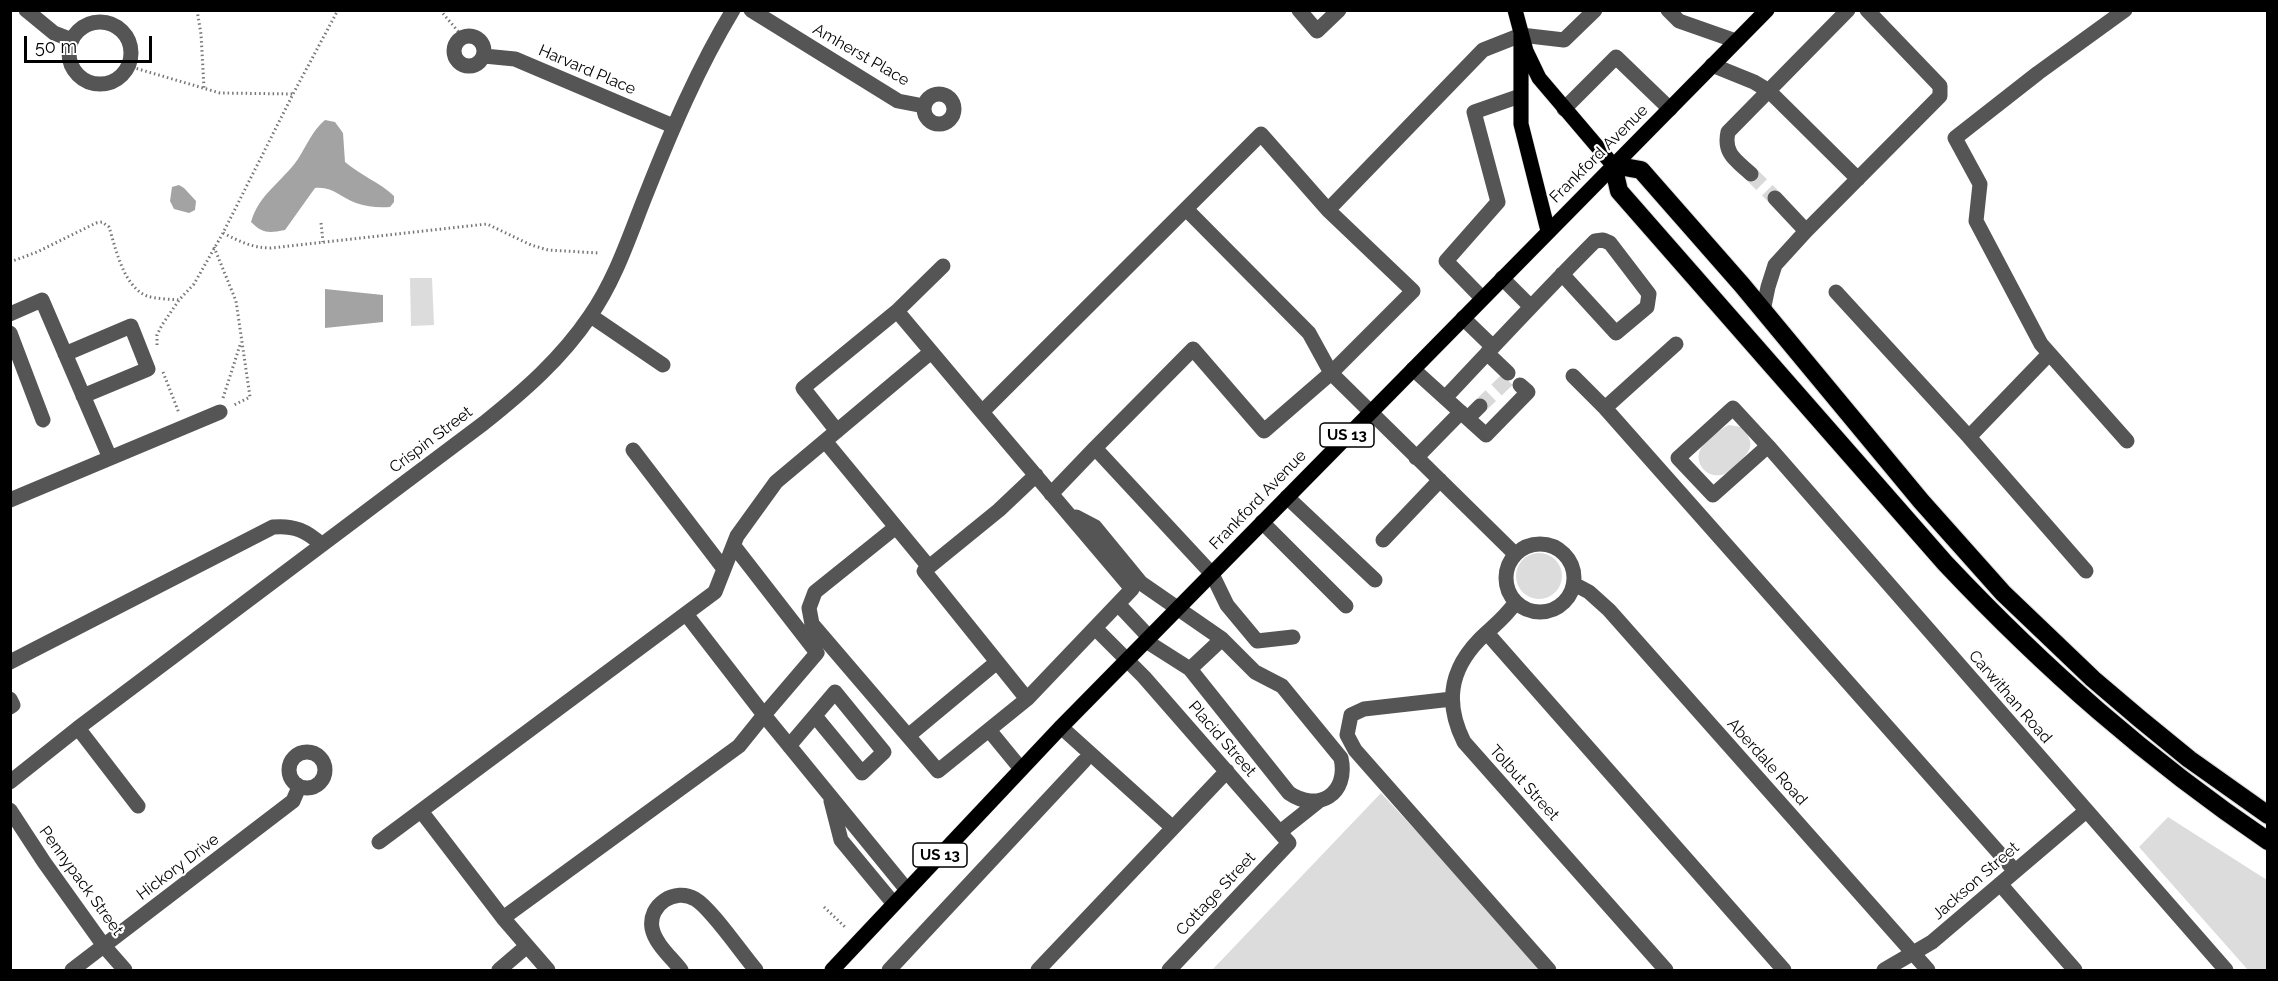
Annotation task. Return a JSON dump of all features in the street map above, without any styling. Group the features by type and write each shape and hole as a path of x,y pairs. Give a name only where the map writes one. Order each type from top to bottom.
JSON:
{"highway":[{"path":"2268,815 2189,759 2140,719 2093,679 2011,600 1921,501 1763,311 1641,170 1613,165 1619,191 1945,563 1988,608 2078,696 2175,776 2268,842"}],"main road":[{"path":"1515,10 1531,65 1546,88 1613,165"},
{"name":"Frankford Avenue","path":"832,970 1061,727 1670,109 1736,41 1758,14"},
{"path":"1521,34 1521,124 1548,231"}],"street":[{"path":"26,10 54,33 72,40"},
{"name":"Crispin Street","path":"10,782 78,728 517,397 548,369 591,316 615,269 673,126 703,63 733,10"},
{"name":"Amherst Place","path":"752,10 898,101 924,106"},
{"path":"1299,10 1317,31 1339,10"},
{"path":"1328,210 1483,50 1521,34 1564,40 1595,10"},
{"path":"1668,10 1679,21 1736,41"},
{"path":"1751,174 1730,154 1725,143 1728,132 1848,10"},
{"path":"1763,311 1767,287 1775,265 1940,96 1940,86 1867,10"},
{"path":"2125,10 2038,73 1955,138 1980,184 1976,221 2041,344 2127,441"},
{"path":"101,22 118,27 124,33 131,49 128,66 117,80 108,83 91,83 76,73 72,65 69,48 72,40 77,32 92,23 101,22"},
{"path":"463,37 480,39 483,44 484,56 476,65 470,66 459,62 454,52 455,46 463,37"},
{"name":"Harvard Place","path":"484,56 515,59 673,126"},
{"path":"1564,109 1616,57 1670,109"},
{"path":"1712,65 1754,81 1769,91 1858,179"},
{"path":"1482,298 1446,261 1498,202 1474,112 1520,96"},
{"path":"982,412 1261,134 1328,210 1413,291 1331,373 1264,431 1193,349 1052,494"},
{"path":"1775,198 1806,231"},
{"path":"1186,209 1309,333 1331,373 1515,554"},
{"path":"1445,398 1562,274 1595,241 1603,240 1610,243 1649,294 1647,307 1616,333 1562,274"},
{"path":"837,431 803,388 897,311 943,266"},
{"path":"1502,278 1531,307"},
{"path":"1836,292 1969,437 2086,571"},
{"path":"10,314 42,300 110,458"},
{"path":"896,527 822,587 811,600 809,616 812,624 938,771 1027,699 1132,589 897,311"},
{"path":"591,316 663,365"},
{"path":"1463,318 1508,373"},
{"path":"65,354 130,326 135,337 148,369 83,396"},
{"path":"10,333 43,420"},
{"path":"1605,408 1676,344"},
{"path":"379,842 715,592 738,536 776,482 931,352"},
{"path":"1969,437 2049,354"},
{"path":"1413,369 1486,435 1528,393 1520,384"},
{"path":"1573,376 1657,466 2015,871"},
{"path":"1416,458 1464,415 1480,406"},
{"name":"Carwithan Road","path":"1678,458 1733,408 2226,970"},
{"path":"10,500 220,412"},
{"path":"825,441 929,567"},
{"path":"1657,466 1678,458 1713,495 1768,446"},
{"path":"1095,448 1212,574 1227,605 1257,641 1293,637"},
{"path":"633,450 724,569"},
{"path":"1027,699 924,571 999,510 1036,475"},
{"path":"1383,540 1440,480"},
{"path":"1287,497 1375,580"},
{"name":"Cottage Street","path":"1067,513 1095,527 1141,583 1222,639 1255,672 1282,686 1341,758 1342,779 1337,789 1319,801 1284,838 1169,970"},
{"path":"1262,522 1346,606"},
{"path":"10,662 273,527 286,525 299,528 322,545"},
{"path":"1531,545 1550,545 1561,551 1569,560 1574,572 1574,584 1566,601 1550,611 1532,612 1515,603 1508,592 1505,579 1507,565 1515,554 1531,545"},
{"path":"503,918 739,746 817,653 734,546"},
{"name":"Aberdale Road","path":"1574,584 1589,592 1609,610 1928,970"},
{"name":"Tolbut Street","path":"1515,603 1466,655 1455,676 1452,699 1454,718 1464,742 1666,970"},
{"path":"1118,604 1148,639 1190,669 1289,792 1298,799 1308,802 1319,801"},
{"path":"686,614 764,715 907,890"},
{"name":"Placid Street","path":"1095,628 1144,677 1284,838"},
{"path":"1486,633 1784,970"},
{"path":"1190,669 1222,639"},
{"path":"908,736 997,662"},
{"path":"789,746 815,716 836,692 884,752 862,773 815,716"},
{"path":"10,699 13,705 10,707"},
{"path":"1452,699 1364,709 1351,715 1347,735 1355,750 1549,970"},
{"path":"1061,727 1173,828"},
{"path":"78,728 138,806"},
{"path":"989,730 1021,770"},
{"path":"890,970 1084,761"},
{"path":"1038,970 1227,771"},
{"name":"Hickory Drive","path":"72,970 293,801 299,787"},
{"path":"830,795 841,840 894,904"},
{"name":"Pennypack Street","path":"10,810 104,946 125,970"},
{"path":"421,811 503,918 548,970"},
{"name":"Jackson Street","path":"1884,970 1932,942 2086,811"},
{"path":"2000,884 2075,970"},
{"path":"681,970 660,943 652,927 652,918 661,902 678,895 687,895 702,905 756,970"},
{"path":"499,970 527,946"}],"path":[{"path":"197,10 201,34 204,88"},
{"path":"159,354 157,335 179,300 194,284 223,233 338,10"},
{"path":"440,10 463,37"},
{"path":"128,66 193,87 220,93 293,94"},
{"path":"10,262 102,222 109,227 127,277 135,287 146,296 179,300"},
{"path":"321,224 323,242"},
{"path":"223,233 255,248 487,224 531,245 548,250 598,253"},
{"path":"214,247 236,301 250,397 220,412"},
{"path":"220,412 225,385 242,339"},
{"path":"162,369 184,427"},
{"path":"824,908 845,927"}],"shaded area":[{"path":"325,120 335,122 343,133 345,162 388,191 394,196 394,202 390,207 369,206 356,203 331,190 315,188 285,230 270,232 259,229 251,222 259,204 292,167 313,133"},
{"path":"179,185 196,201 195,210 189,213 174,209 170,201 172,187"},
{"path":"410,278 432,278 434,325 411,326"},
{"path":"325,289 383,295 383,322 325,328"},
{"path":"1729,425 1741,427 1749,438 1750,447 1745,456 1727,472 1721,475 1710,474 1702,468 1699,453 1710,438"},
{"path":"1539,553 1555,560 1562,576 1555,592 1539,599 1523,592 1516,576 1523,560"},
{"path":"1381,793 1545,970 1212,970"},
{"path":"2168,817 2267,880 2267,970 2248,970 2139,847"}],"tunnel":[{"path":"1751,174 1775,198"},
{"path":"1480,406 1511,376"}]}
